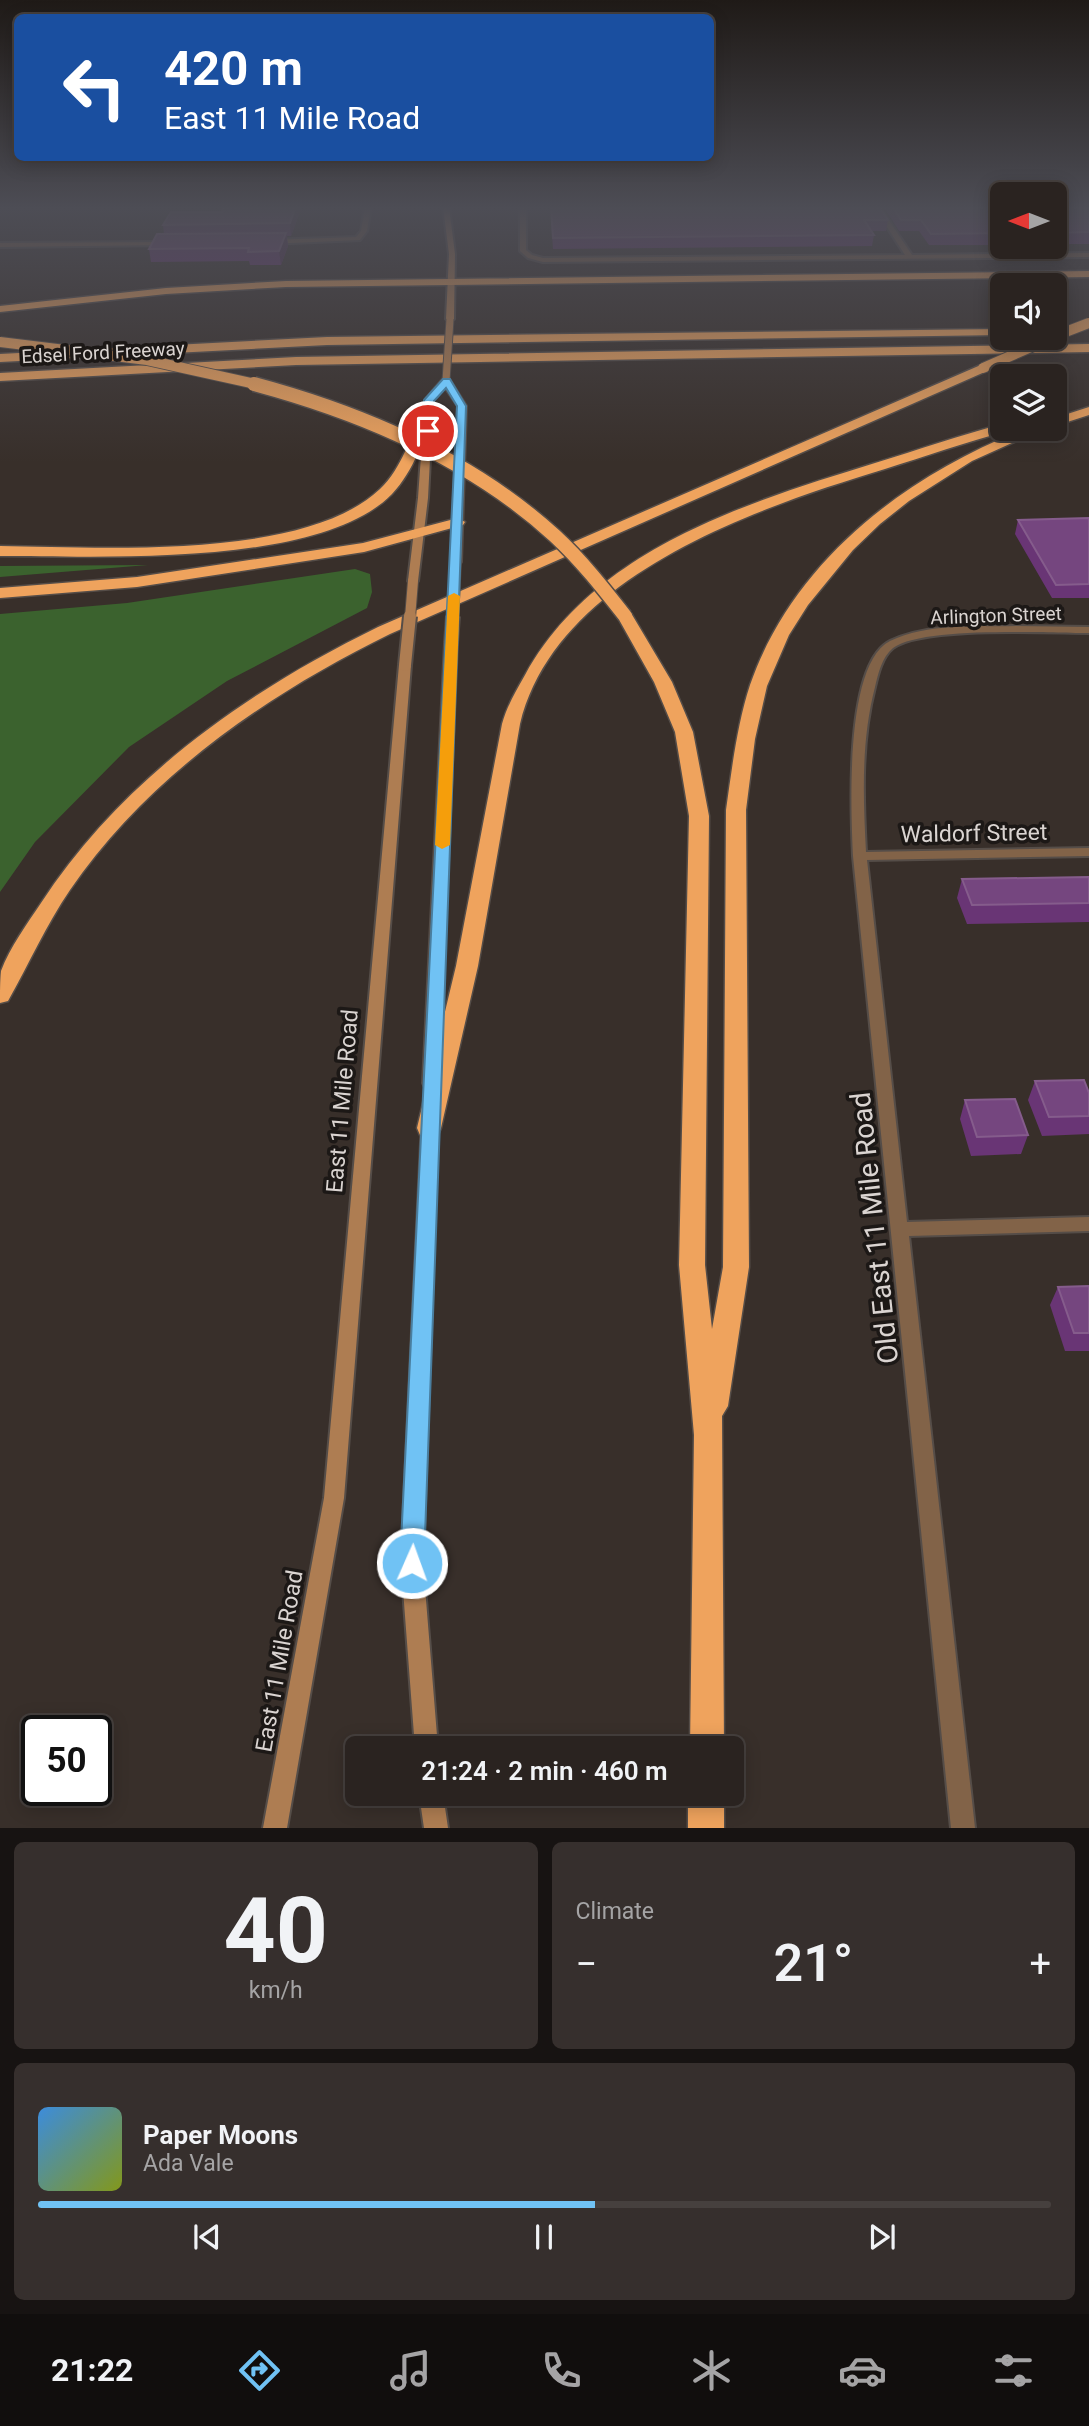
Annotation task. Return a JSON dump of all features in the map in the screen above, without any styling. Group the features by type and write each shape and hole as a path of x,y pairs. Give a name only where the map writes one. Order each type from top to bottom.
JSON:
{"highway":[{"path":"0,309 170,292"},
{"path":"1067,331 1089,323"},
{"path":"1067,334 1089,331"},
{"name":"Edsel Ford Freeway","path":"0,358 352,341 990,332"},
{"path":"0,342 129,356 214,372 344,413 440,456 523,510 577,559 625,616 663,682 684,732 699,816 692,1265 709,1435 707,1736"},
{"name":"Edsel Ford Freeway","path":"0,377 296,361 1089,348"},
{"path":"0,995 44,913 73,868 113,821 158,776 244,710 358,643 1022,350"},
{"path":"0,385 71,380 127,369"},
{"path":"0,551 225,547 287,537 341,518 378,499 401,473 429,409"},
{"path":"1067,413 1089,409"},
{"path":"1067,417 1089,409"},
{"path":"429,1128 470,953 501,769 517,704 545,653 565,626 589,603 631,572 666,550 737,515 821,483 990,432"},
{"path":"709,1435 736,1267 736,810 745,745 765,670 800,600 872,523 914,491 968,458 1008,441"},
{"path":"0,593 136,582 364,547 458,522"},
{"path":"706,1806 706,1828"}],"main road":[{"name":"East 11 Mile Road","path":"275,1828 334,1498 429,400 446,381 451,292"},
{"path":"425,1736 412,1563 462,406 446,381"},
{"path":"433,1806 436,1828"}],"street":[{"name":"Arlington Street","path":"905,638 939,632 1089,630"},
{"name":"Old East 11 Mile Road","path":"905,638 886,648 880,658 860,717 856,766 860,856 963,1828"},
{"name":"Waldorf Street","path":"860,856 1089,852"},
{"path":"901,1229 1089,1224"}],"green space":[{"path":"148,565 0,577 0,566"},
{"path":"355,569 370,574 372,592 367,608 227,681 129,747 35,842 0,892 0,614 127,603"}],"building":[{"path":"1089,518 1089,584 1056,585 1018,520"},
{"path":"1089,877 1089,903 972,905 962,879"},
{"path":"1084,1080 1089,1093 1089,1116 1049,1117 1035,1081"},
{"path":"1015,1099 1028,1135 977,1137 965,1100"},
{"path":"1089,1286 1089,1333 1074,1333 1058,1287"}],"slow traffic":[{"path":"442,845 454,596"}],"route":[{"path":"412,1563 462,406 446,381 429,400 428,431"}]}
